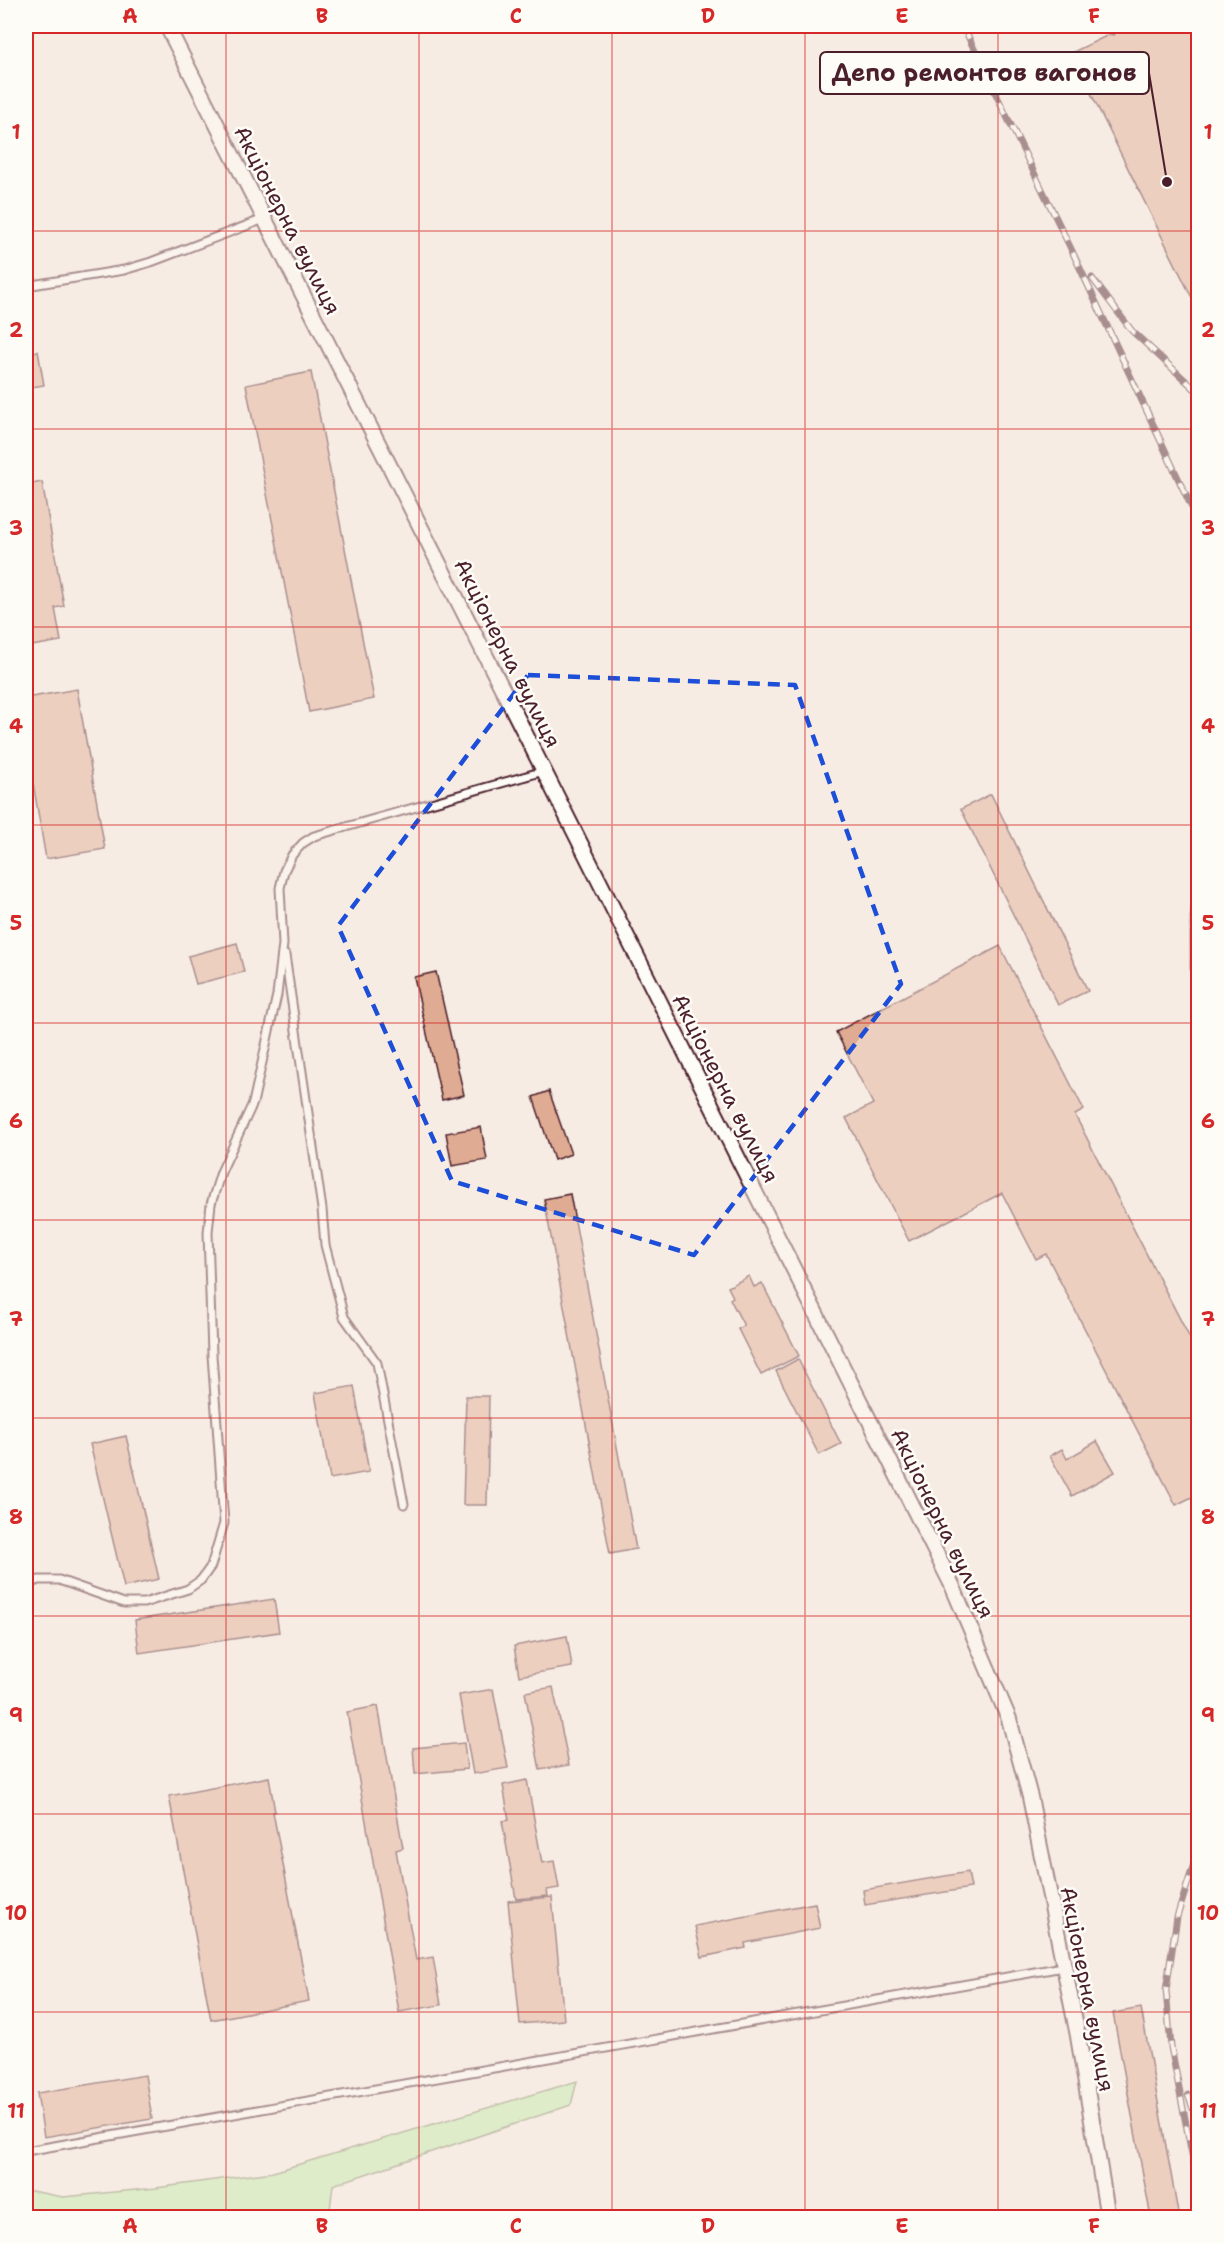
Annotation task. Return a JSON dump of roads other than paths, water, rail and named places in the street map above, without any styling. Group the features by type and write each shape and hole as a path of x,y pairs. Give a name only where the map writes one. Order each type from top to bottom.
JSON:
{"street":[{"name":"Акціонерна вулиця","path":"167,26 952,1585 1010,1719 1030,1797 1078,2036 1108,2217"}],"lane":[{"path":"26,286 124,270 264,219"},
{"path":"404,1504 377,1363 344,1317 325,1245 322,1209 283,944 280,888 284,871 292,855 303,843 314,836 544,771"},
{"path":"26,1585 39,1580 59,1580 124,1603 144,1603 188,1589 201,1580 211,1566 224,1523 212,1355 209,1222 211,1203 221,1172 253,1103 277,995 283,944"},
{"path":"26,2151 1063,1967"}],"railway":[{"path":"963,26 1072,251 1193,510 1198,527"},
{"path":"1109,26 1113,32"},
{"path":"1092,278 1132,331 1198,392"},
{"path":"1198,863 1193,918 1193,968 1198,1019"},
{"path":"1198,1851 1177,1917 1166,1990 1171,2047 1198,2185"},
{"path":"1188,2095 1198,2122"}],"place":[{"name":"Депо ремонтов вагонов","path":"1167,182"}]}
